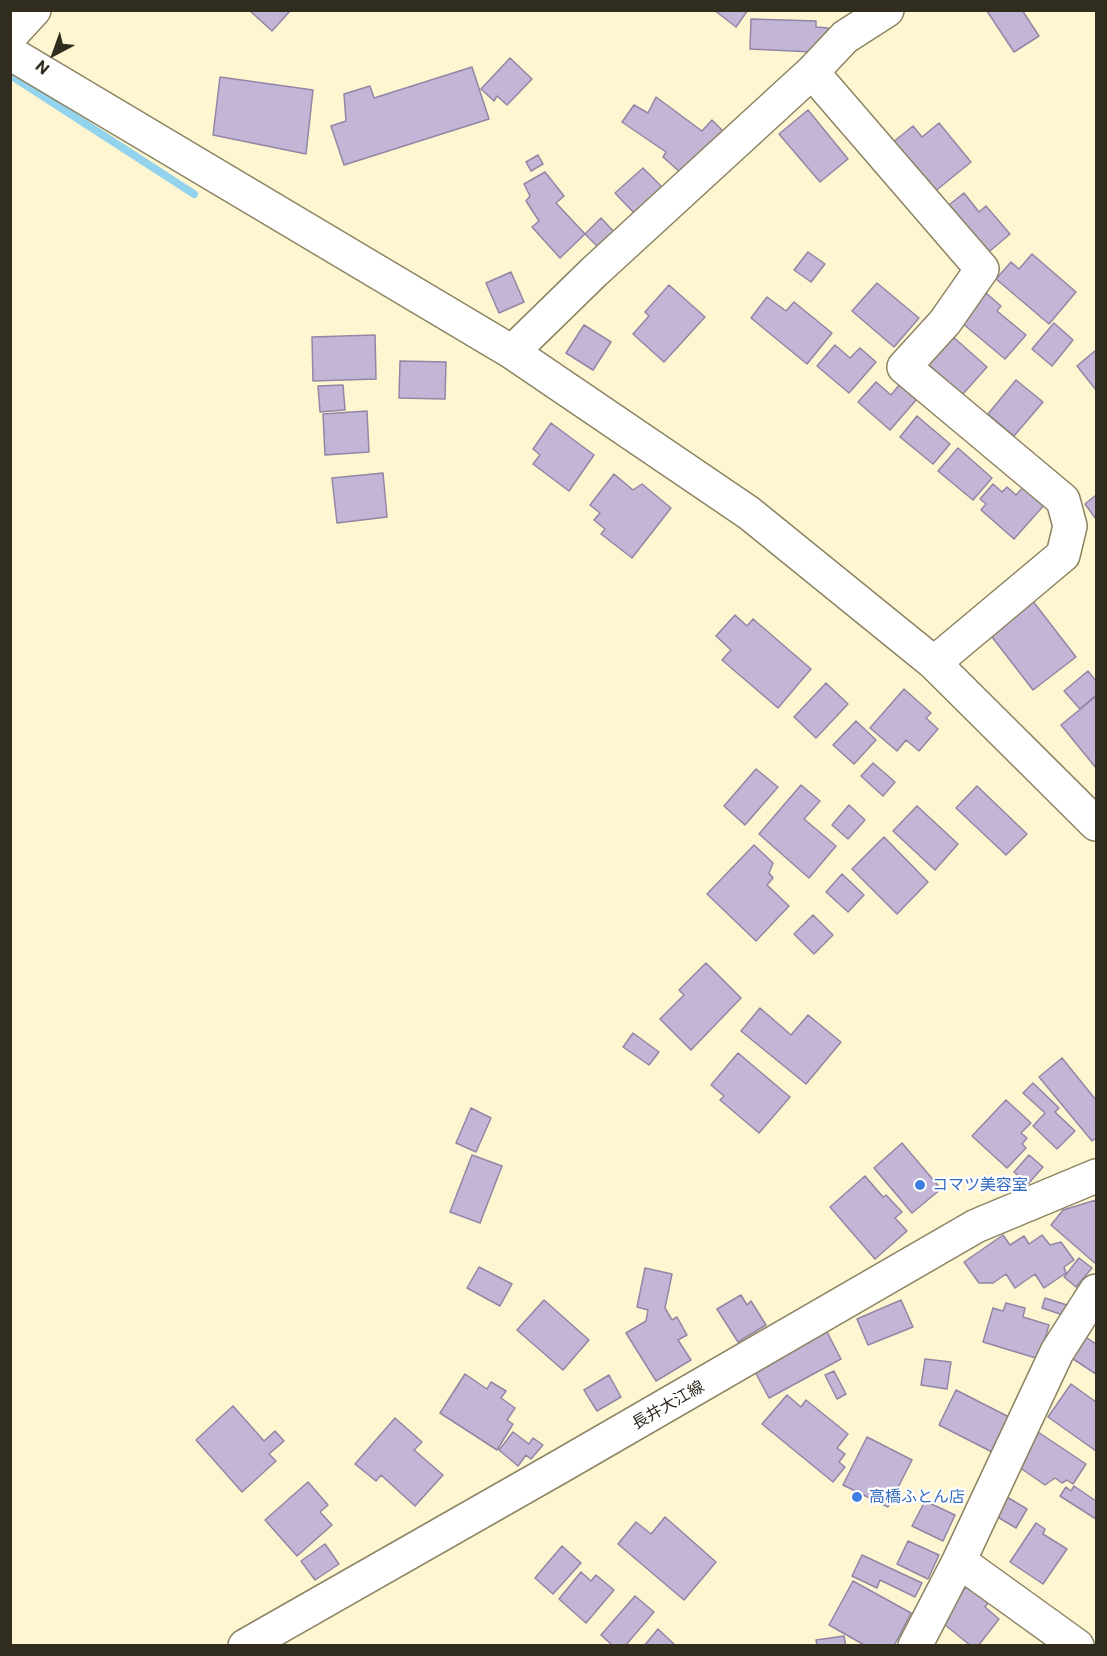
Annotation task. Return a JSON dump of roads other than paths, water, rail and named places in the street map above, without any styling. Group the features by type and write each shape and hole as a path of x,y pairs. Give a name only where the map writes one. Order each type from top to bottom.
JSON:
{"street":[{"path":"10,36 34,10"},
{"path":"512,352 594,272 812,72 845,37 887,10"},
{"path":"10,53 512,352 749,513 934,663 1096,824"},
{"path":"812,72 982,269 945,322 904,367 1063,500 1070,526 1063,555 934,663"},
{"name":"長井大江線","path":"245,1646 561,1467 976,1226 1096,1176"},
{"path":"915,1646 959,1561 1057,1352 1096,1292"},
{"path":"959,1561 1077,1646"}],"waterway":[{"path":"10,75 194,194"}],"place":[{"name":"コマツ美容室","path":"920,1185"},
{"name":"高橋ふとん店","path":"857,1497"}]}
